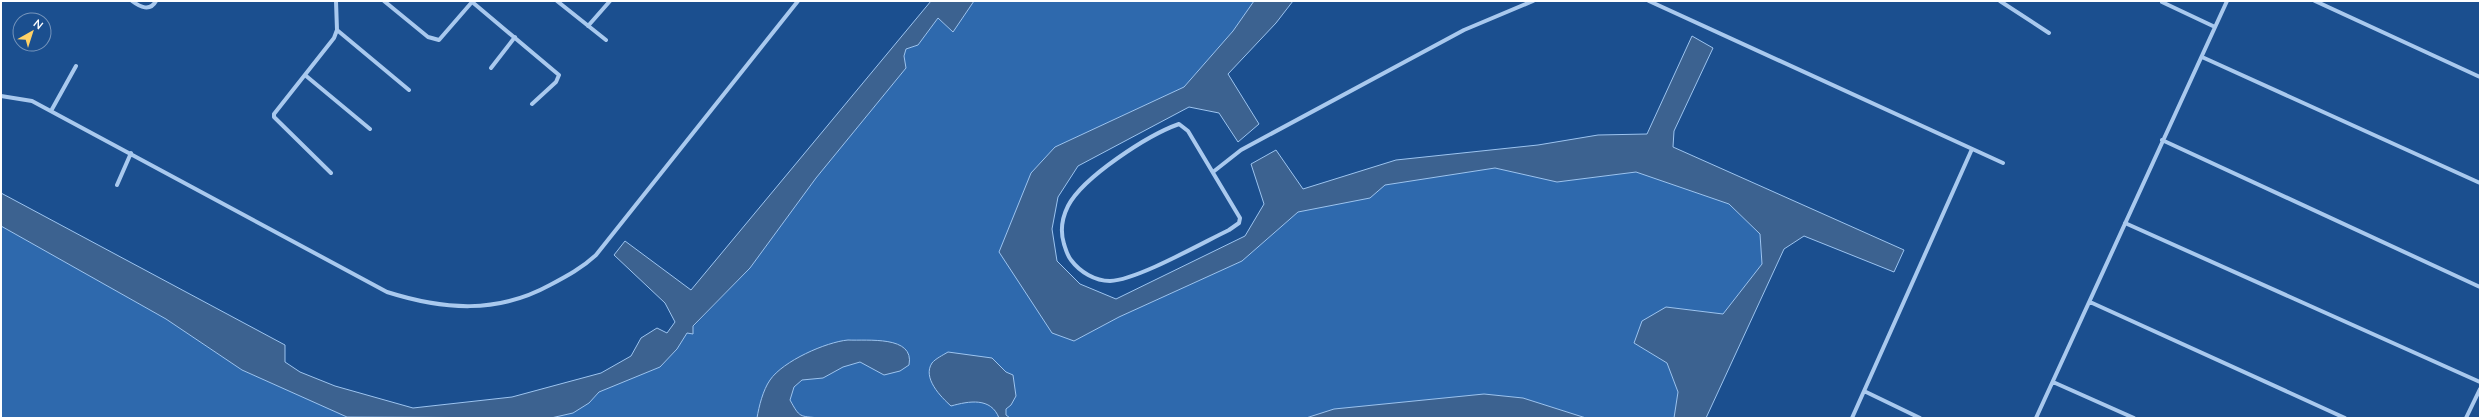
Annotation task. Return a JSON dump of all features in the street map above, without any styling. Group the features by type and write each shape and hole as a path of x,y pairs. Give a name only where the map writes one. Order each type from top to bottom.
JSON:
{"street":[{"path":"132,1 139,6 148,8 154,5 156,1"},
{"path":"331,173 274,117 276,110 334,38 337,30 336,1"},
{"path":"384,1 428,37 439,40 472,2 558,74 556,82 532,104"},
{"path":"557,1 606,40"},
{"path":"588,26 610,1"},
{"path":"1,96 32,101 387,292 416,302 468,308 506,303 536,293 575,272 596,255 798,1"},
{"path":"1213,172 1241,150 1464,30 1533,1"},
{"path":"1649,1 2004,163"},
{"path":"2000,1 2049,33"},
{"path":"2036,418 2090,302 2162,140 2227,1"},
{"path":"2316,1 2480,77"},
{"path":"2162,2 2215,27"},
{"path":"337,30 409,90"},
{"path":"491,68 515,37"},
{"path":"2202,57 2480,183"},
{"path":"51,111 76,66"},
{"path":"305,75 370,129"},
{"path":"1179,124 1186,127 1213,172 1240,218 1236,227 1118,280 1095,279 1084,272 1067,256 1062,238 1062,225 1068,204 1078,191 1120,157 1173,126 1179,124"},
{"path":"2162,140 2480,287"},
{"path":"1852,418 1972,149"},
{"path":"117,184 131,153"},
{"path":"2125,223 2480,382"},
{"path":"2090,302 2345,418"},
{"path":"2053,382 2134,418"},
{"path":"2466,418 2480,389"},
{"path":"1864,391 1920,418"}],"shaded area":[{"path":"931,1 974,1 953,32 938,18 918,45 906,49 904,56 906,68 816,178 750,268 693,326 693,334 687,333 677,349 660,367 599,392 589,403 573,413 551,418 347,417 242,370 166,319 1,226 1,193 285,345 285,362 300,372 335,386 413,408 512,397 601,373 631,356 641,338 657,328 667,333 675,322 665,303 614,255 625,241 691,290"},
{"path":"974,1 1254,1 1233,31 1184,87 1055,147 1031,173 1074,341 1119,317 1242,261 1298,212 1369,198 1385,185 1495,168 1557,182 1636,172 1729,204 1760,234 1762,264 1723,314 1666,307 1634,343 1667,363 1678,392 1674,418 1586,418 1523,398 1484,394 1334,409 1306,418 551,418 573,413 589,403 599,392 660,367 677,349 687,333 750,268 816,178 906,68 904,56 906,49 918,45 938,18 953,32"},
{"path":"1254,1 1293,1 1276,23 1228,74 1259,124 1238,142 1219,113 1189,107 1078,166 1058,197 1052,229 1057,261 1080,284 1116,299 1245,236 1264,204 1251,164 1276,150 1303,189 1396,160 1538,145 1598,135 1647,134 1692,36 1713,48 1674,131 1673,147 1904,250 1894,272 1804,236 1784,249 1706,418 1674,418 1678,392 1667,363 1634,343 1642,321 1666,307 1723,314 1762,264 1760,234 1729,204 1636,172 1557,182 1495,168 1385,185 1370,198 1298,212 1242,261 1119,317 1074,341 1052,333 999,252 1031,173 1055,147 1184,87 1233,31"},
{"path":"1,226 166,319 242,370 350,418 1,418"},
{"path":"848,340 877,340 897,344 905,349 909,355 909,365 900,371 884,375 860,362 843,367 823,378 802,380 794,387 790,400 798,413 801,415 820,418 757,418 765,388 776,373 806,354 828,344"},
{"path":"948,352 992,358 1006,372 1013,375 1016,396 1011,405 1006,409 1006,415 1010,418 999,418 991,407 979,402 951,406 942,398 934,387 929,375 932,363"},
{"path":"1484,394 1523,398 1586,418 1306,418 1334,409"}]}
